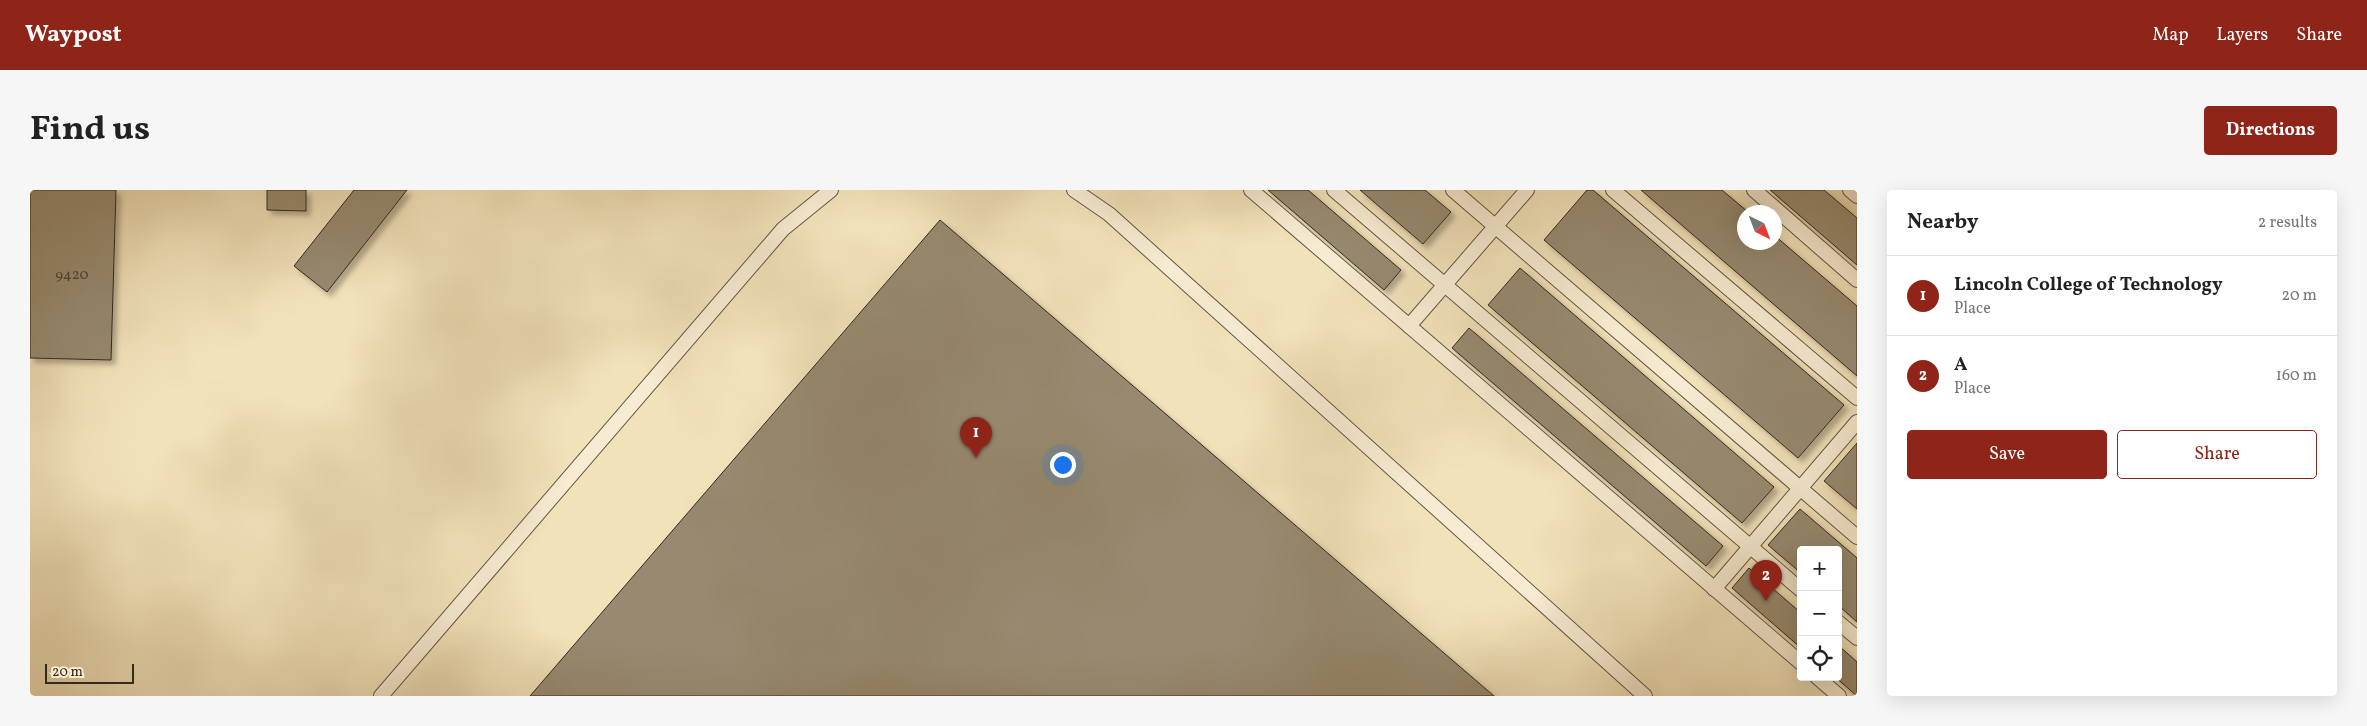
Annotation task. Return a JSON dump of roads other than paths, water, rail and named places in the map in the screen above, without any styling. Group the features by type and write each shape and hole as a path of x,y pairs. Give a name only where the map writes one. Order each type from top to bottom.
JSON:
{"lane":[{"path":"380,696 783,229 831,190"},
{"path":"1074,190 1109,214 1645,696"},
{"path":"1251,190 1797,660"},
{"path":"1334,190 1797,587"},
{"path":"1453,190 1857,537"},
{"path":"1409,326 1527,190"},
{"path":"1613,190 1857,398"},
{"path":"1754,190 1857,280"},
{"path":"1850,190 1857,196"},
{"path":"1714,589 1857,422"},
{"path":"1842,625 1857,638"},
{"path":"1822,681 1839,696"}],"place":[{"name":"Lincoln College of Technology","path":"976,458"},
{"name":"A","path":"1766,601"}]}
